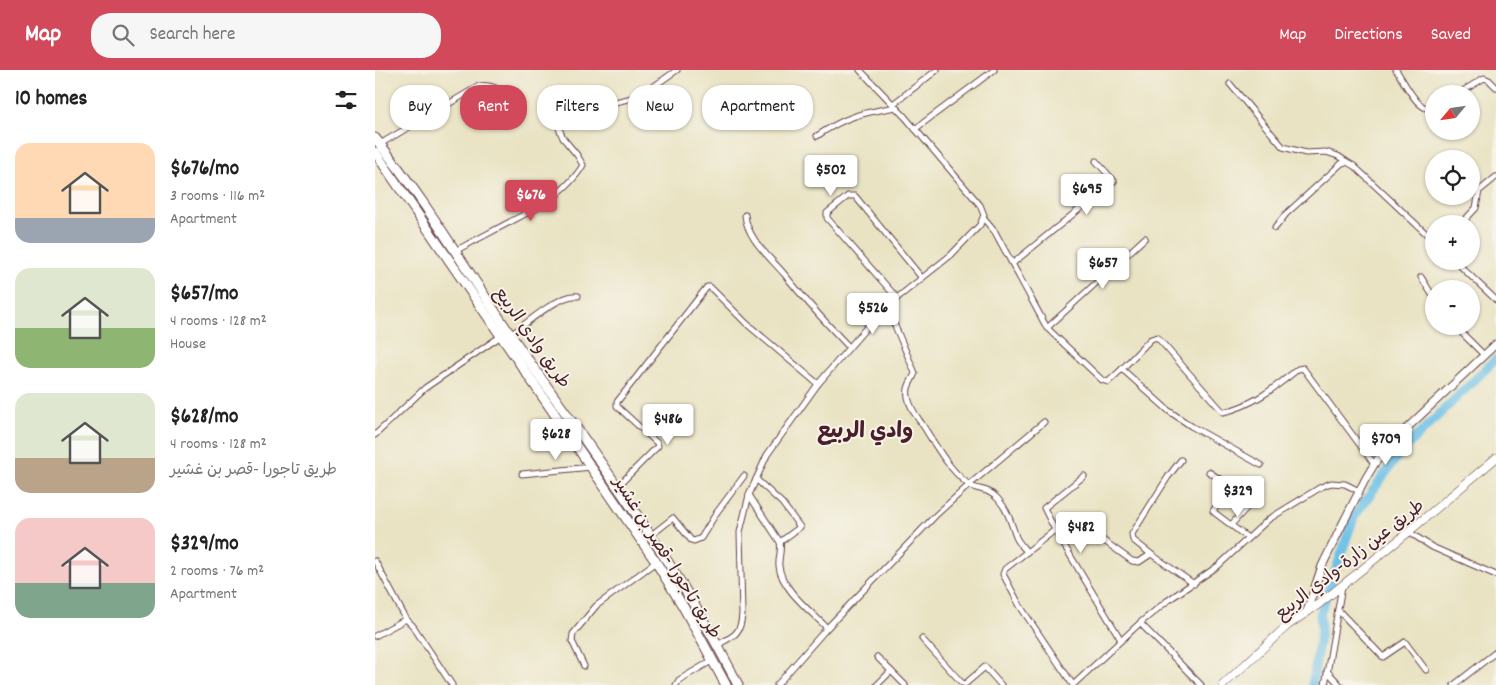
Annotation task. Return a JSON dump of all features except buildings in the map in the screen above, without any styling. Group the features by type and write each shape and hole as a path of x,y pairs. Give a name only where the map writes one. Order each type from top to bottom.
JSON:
{"highway":[{"name":"طريق وادي الربيع","path":"377,144 419,197 455,251 506,335 617,487 650,536 686,591 738,685"},
{"name":"طريق تاجورا -قصر بن غشير","path":"377,144 656,562 726,685"}],"main road":[{"path":"1307,611 1322,566 1374,464 1389,445 1496,344"},
{"name":"طريق عين زارة-وادي الربيع","path":"1223,685 1288,625 1342,586 1496,458"}],"street":[{"path":"455,251 544,204 575,177 583,165 563,138 558,126 561,119 583,106 599,106 636,97 647,92 677,70"},
{"path":"860,70 915,129 980,205 983,210 984,219 995,232 1013,263 1047,328 1105,382 1108,382 1122,369 1151,339 1157,337 1223,412 1244,405 1273,389 1303,368 1374,464"},
{"path":"817,136 832,125 850,117 894,106 937,70"},
{"path":"915,129 993,70"},
{"path":"1396,70 1420,106 1425,109"},
{"path":"1473,85 1484,78 1496,87"},
{"path":"1230,84 1283,147 1306,153 1326,152 1338,156 1354,166 1425,233"},
{"path":"377,144 460,97"},
{"path":"1013,263 1114,181 1096,160"},
{"path":"1275,228 1286,214 1342,164 1347,162"},
{"path":"1469,215 1476,208 1479,192 1496,176"},
{"path":"897,298 827,218 827,213 849,196 855,196 922,278"},
{"path":"745,214 749,230 762,250 849,347"},
{"path":"717,645 736,634 741,621 739,541 742,521 749,495 767,454 818,384 849,347 887,307 951,255 984,219"},
{"path":"1047,328 1145,238"},
{"path":"1464,270 1496,300"},
{"path":"1421,277 1425,283"},
{"path":"617,487 658,446 617,406 617,402 707,287 710,287 747,324 818,384"},
{"path":"375,435 425,388 562,299 573,295 578,296"},
{"path":"887,307 915,372 910,380 907,391 910,405 943,458 969,485 974,488 988,490 1004,506 1013,524 1016,537 1027,552"},
{"path":"1464,335 1484,355"},
{"path":"1122,369 1169,411 1191,426 1261,465"},
{"path":"777,685 827,628 936,515 1044,422"},
{"path":"1181,460 1132,534 1133,540 1194,584"},
{"path":"522,474 592,467"},
{"path":"1209,472 1228,483 1229,488 1251,503 1231,525"},
{"path":"650,536 673,518 691,540 694,541 701,538 717,512 744,476"},
{"path":"1084,476 1044,508 1055,530 1121,640"},
{"path":"756,479 782,503 800,527 780,542"},
{"path":"1055,530 1005,569 1003,574 1020,606 1073,685 1140,623 1167,601 1218,566 1269,519 1321,487 1331,483 1345,484 1359,491"},
{"path":"1229,488 1213,511 1248,538"},
{"path":"749,495 780,542 779,566 785,585 827,628"},
{"path":"1071,517 1132,561 1139,562 1151,554"},
{"path":"1409,532 1432,547 1496,575"},
{"path":"375,561 406,620 413,626 452,685"},
{"path":"584,666 572,641 573,634 595,606 656,562"},
{"path":"1325,685 1342,586"},
{"path":"1338,610 1383,657 1405,642 1426,670"},
{"path":"375,636 406,620"},
{"path":"1140,623 1201,685"},
{"path":"922,639 963,683 965,684 985,667 1001,685"},
{"path":"1454,685 1496,652"},
{"path":"877,656 905,685"},
{"path":"676,685 679,680 713,660"},
{"path":"877,685 891,671"},
{"path":"1327,671 1340,685"}],"waterway":[{"path":"1312,685 1321,631 1320,615 1354,517 1400,453 1496,359"}],"district":[{"name":"وادي الربيع","path":"865,429"}]}
